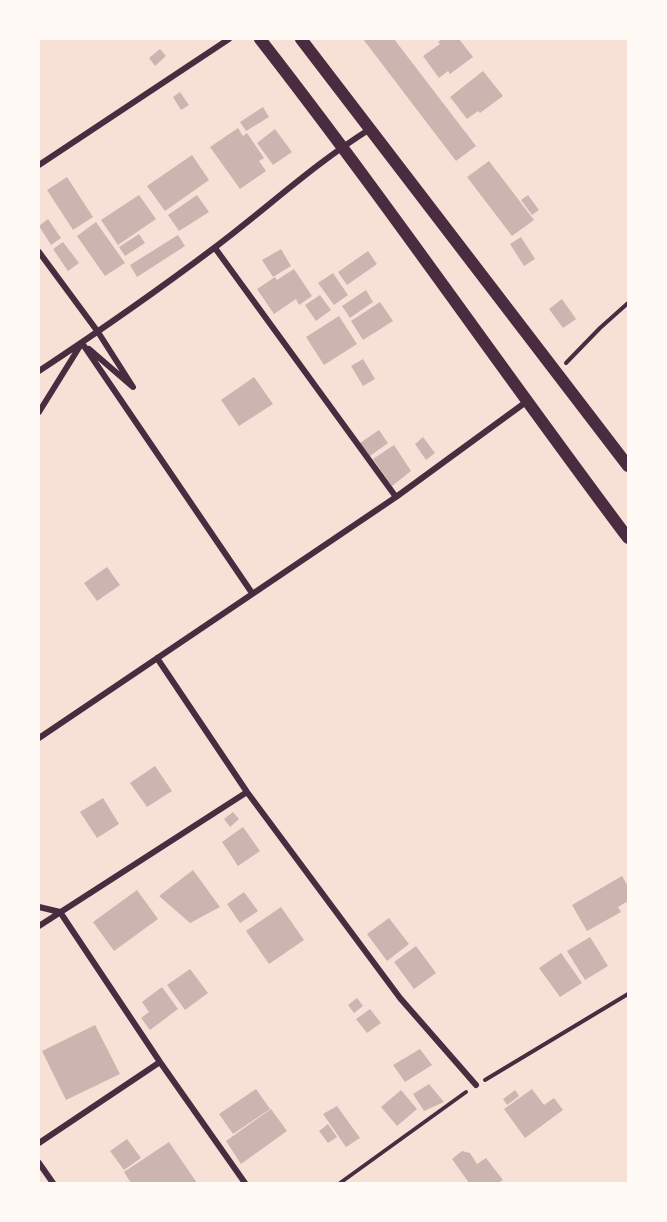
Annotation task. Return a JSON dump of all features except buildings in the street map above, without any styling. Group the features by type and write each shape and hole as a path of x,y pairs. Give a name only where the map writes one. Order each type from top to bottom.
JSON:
{"main road":[{"path":"260,39 343,146 526,402 628,538"},
{"path":"301,39 628,466"}],"street":[{"path":"39,165 229,39"},
{"path":"39,372 215,248 343,146 370,129"},
{"path":"215,248 396,497"},
{"path":"39,252 98,332 133,387 82,343"},
{"path":"39,412 82,343"},
{"path":"82,343 252,593"},
{"path":"39,738 396,497 526,402"},
{"path":"157,658 247,792 400,998 476,1085"},
{"path":"39,926 247,792"},
{"path":"39,907 60,912 160,1062 245,1183"},
{"path":"39,1143 160,1062"},
{"path":"39,1163 53,1183"}],"path":[{"path":"557,373 600,328 628,303"}]}
